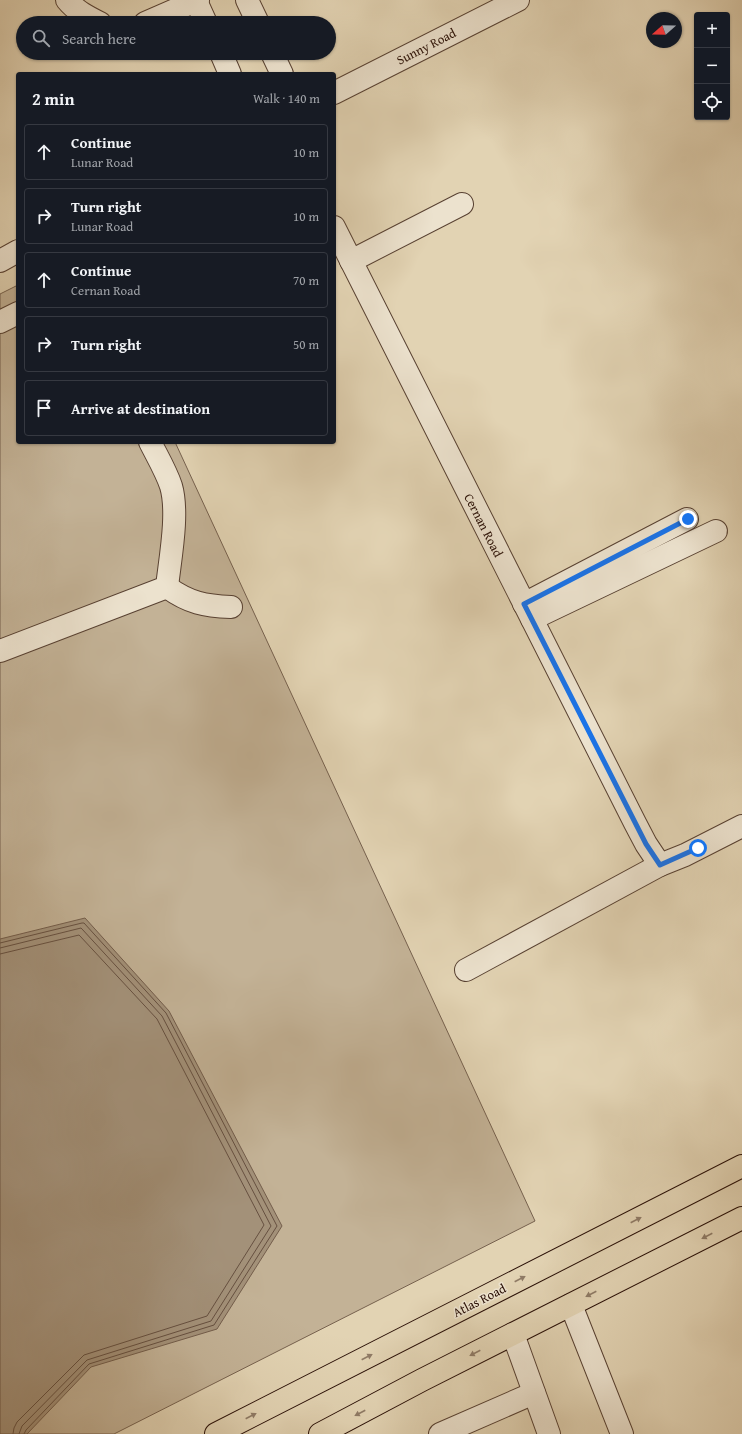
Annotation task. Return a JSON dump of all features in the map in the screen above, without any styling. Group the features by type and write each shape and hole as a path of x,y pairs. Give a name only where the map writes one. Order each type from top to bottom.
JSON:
{"main road":[{"name":"Atlas Road","path":"216,1434 742,1166"},
{"path":"320,1434 742,1218"}],"street":[{"path":"67,0 77,10 88,16"},
{"path":"161,16 197,0 203,16"},
{"path":"247,0 255,16"},
{"name":"Sunny Road","path":"336,92 518,0"},
{"path":"223,60 229,72"},
{"path":"275,60 281,72"},
{"path":"351,262 462,204"},
{"name":"Cernan Road","path":"336,231 635,823 646,844 660,865"},
{"path":"0,261 16,253"},
{"path":"0,322 16,314"},
{"path":"151,444 172,487 174,502 174,521 167,587"},
{"path":"528,612 688,519"},
{"path":"528,612 716,532"},
{"path":"167,587 180,596 192,601 211,606 231,607"},
{"path":"0,651 167,587"},
{"path":"466,970 660,865 685,855 742,826"},
{"path":"571,1305 622,1434"},
{"path":"513,1334 549,1434"},
{"path":"440,1434 534,1393"}],"shaded area":[{"path":"16,286 16,444 176,444 535,1221 114,1434 0,1434 0,294"}],"water":[{"path":"85,918 169,1011 282,1226 217,1329 91,1367 27,1434 0,1434 0,939"}],"route":[{"path":"688,519 524,604 654,857 660,865 698,848"}]}
